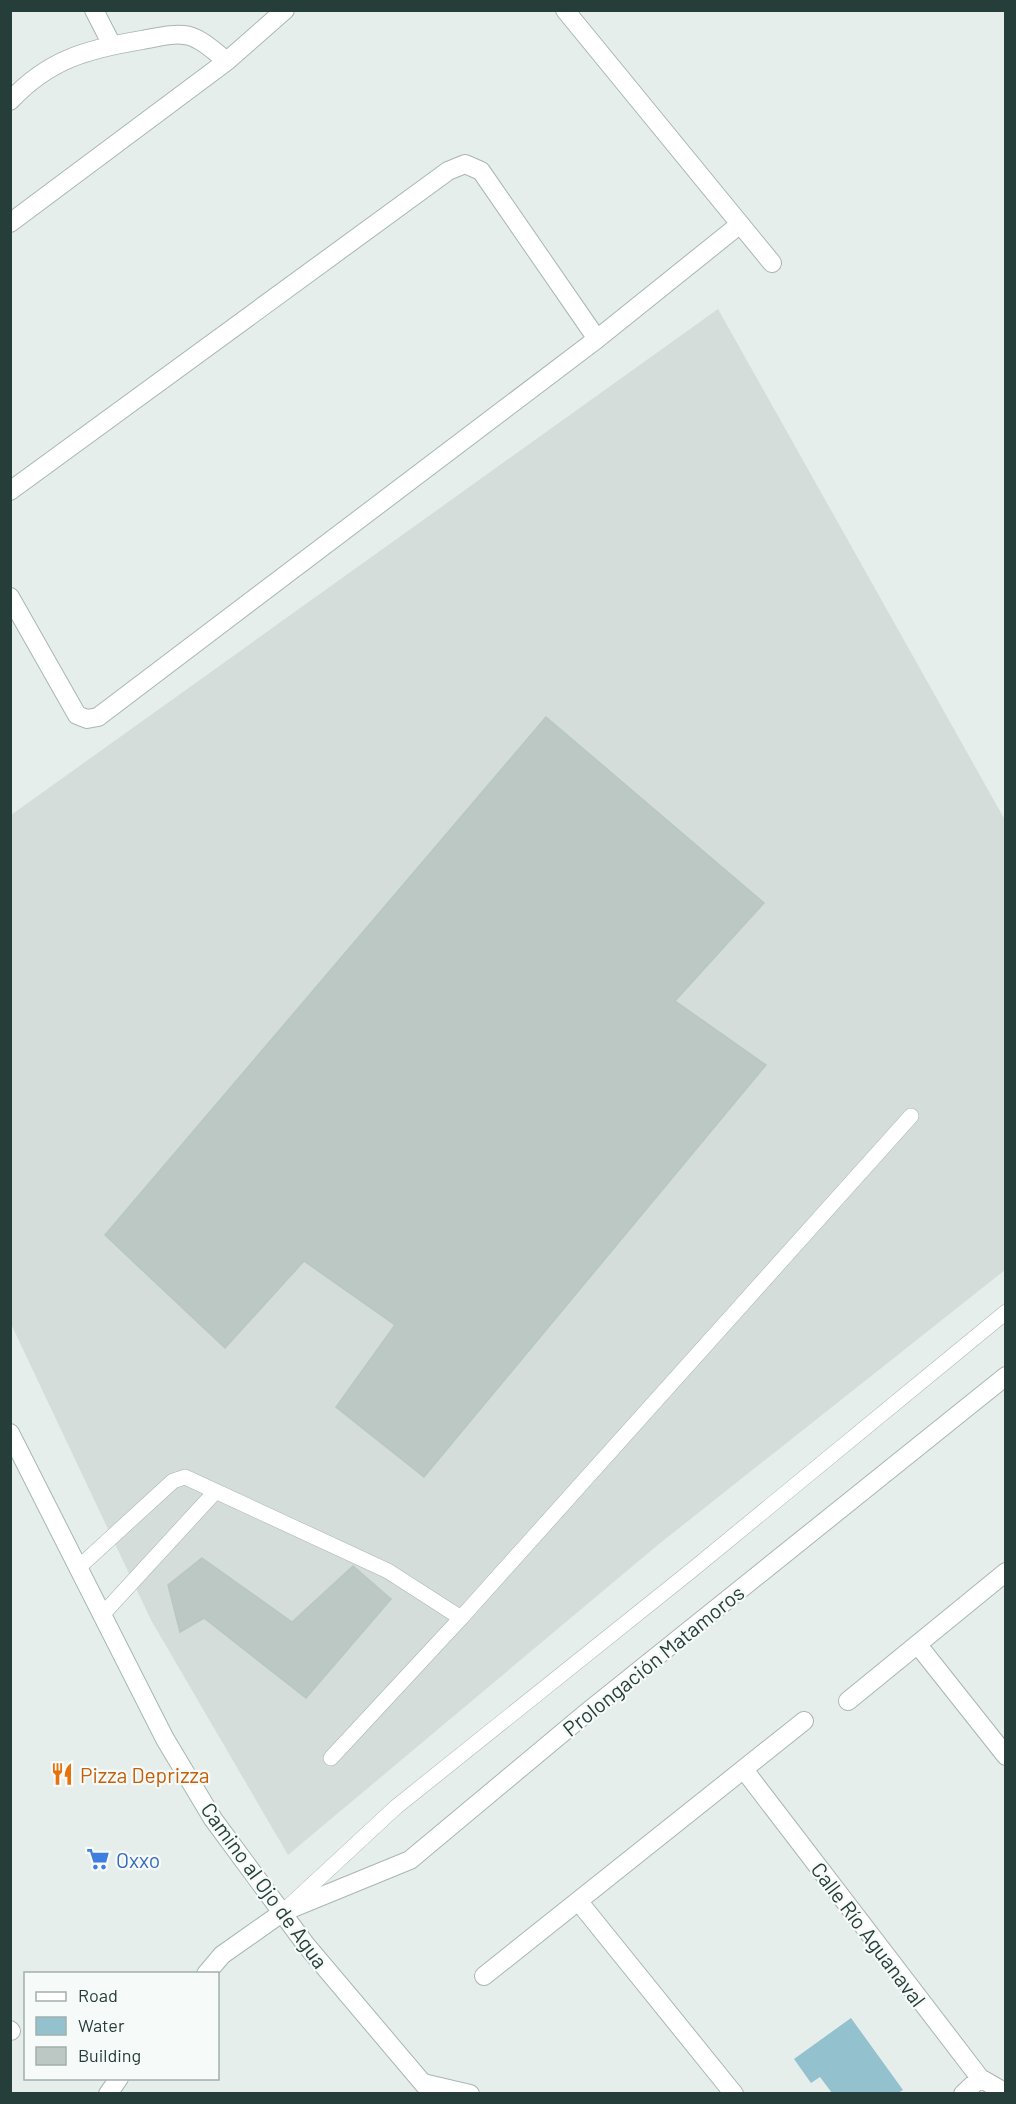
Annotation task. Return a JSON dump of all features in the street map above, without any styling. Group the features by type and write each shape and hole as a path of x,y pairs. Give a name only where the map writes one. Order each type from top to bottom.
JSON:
{"street":[{"path":"94,10 112,45"},
{"path":"10,223 227,61 285,10"},
{"path":"565,10 772,263"},
{"path":"10,101 40,73 68,58 112,45 185,35 201,42 227,61"},
{"path":"10,491 448,171 465,164 481,171 597,339"},
{"path":"10,597 77,715 87,719 98,717 597,339 739,225"},
{"name":"Prolongación Matamoros","path":"208,1972 222,1955 283,1912 410,1860 585,1714 1005,1376"},
{"name":"Camino al Ojo de Agua","path":"10,1433 165,1739 213,1819 306,1945 427,2088"},
{"path":"848,1701 1005,1572"},
{"path":"918,1645 1005,1756"},
{"path":"484,1976 745,1771 804,1721"},
{"name":"Calle Río Aguanaval","path":"745,1771 980,2078"},
{"path":"579,1902 734,2094"},
{"path":"963,2094 980,2078 1005,2093"},
{"path":"108,2094 118,2080"},
{"path":"427,2088 470,2094"}],"lane":[{"path":"331,1758 461,1618 911,1116"},
{"path":"283,1912 396,1807 692,1570 1005,1312"},
{"path":"78,1568 177,1478 185,1477 388,1571 461,1618"},
{"path":"102,1615 215,1492"}],"shaded area":[{"path":"718,309 1005,820 1005,1270 659,1544 288,1855 151,1620 11,1324 11,815"}],"water":[{"path":"851,2018 903,2090 898,2093 832,2093 820,2077 811,2083 794,2059"}],"building":[{"path":"546,717 764,903 675,1001 766,1065 424,1477 336,1407 395,1325 304,1261 225,1348 105,1235"},
{"path":"202,1558 292,1622 353,1566 391,1599 306,1698 204,1618 180,1632 168,1585"}],"place":[{"name":"Pizza Deprizza","path":"62,1774"},
{"name":"Oxxo","path":"98,1859"}]}
